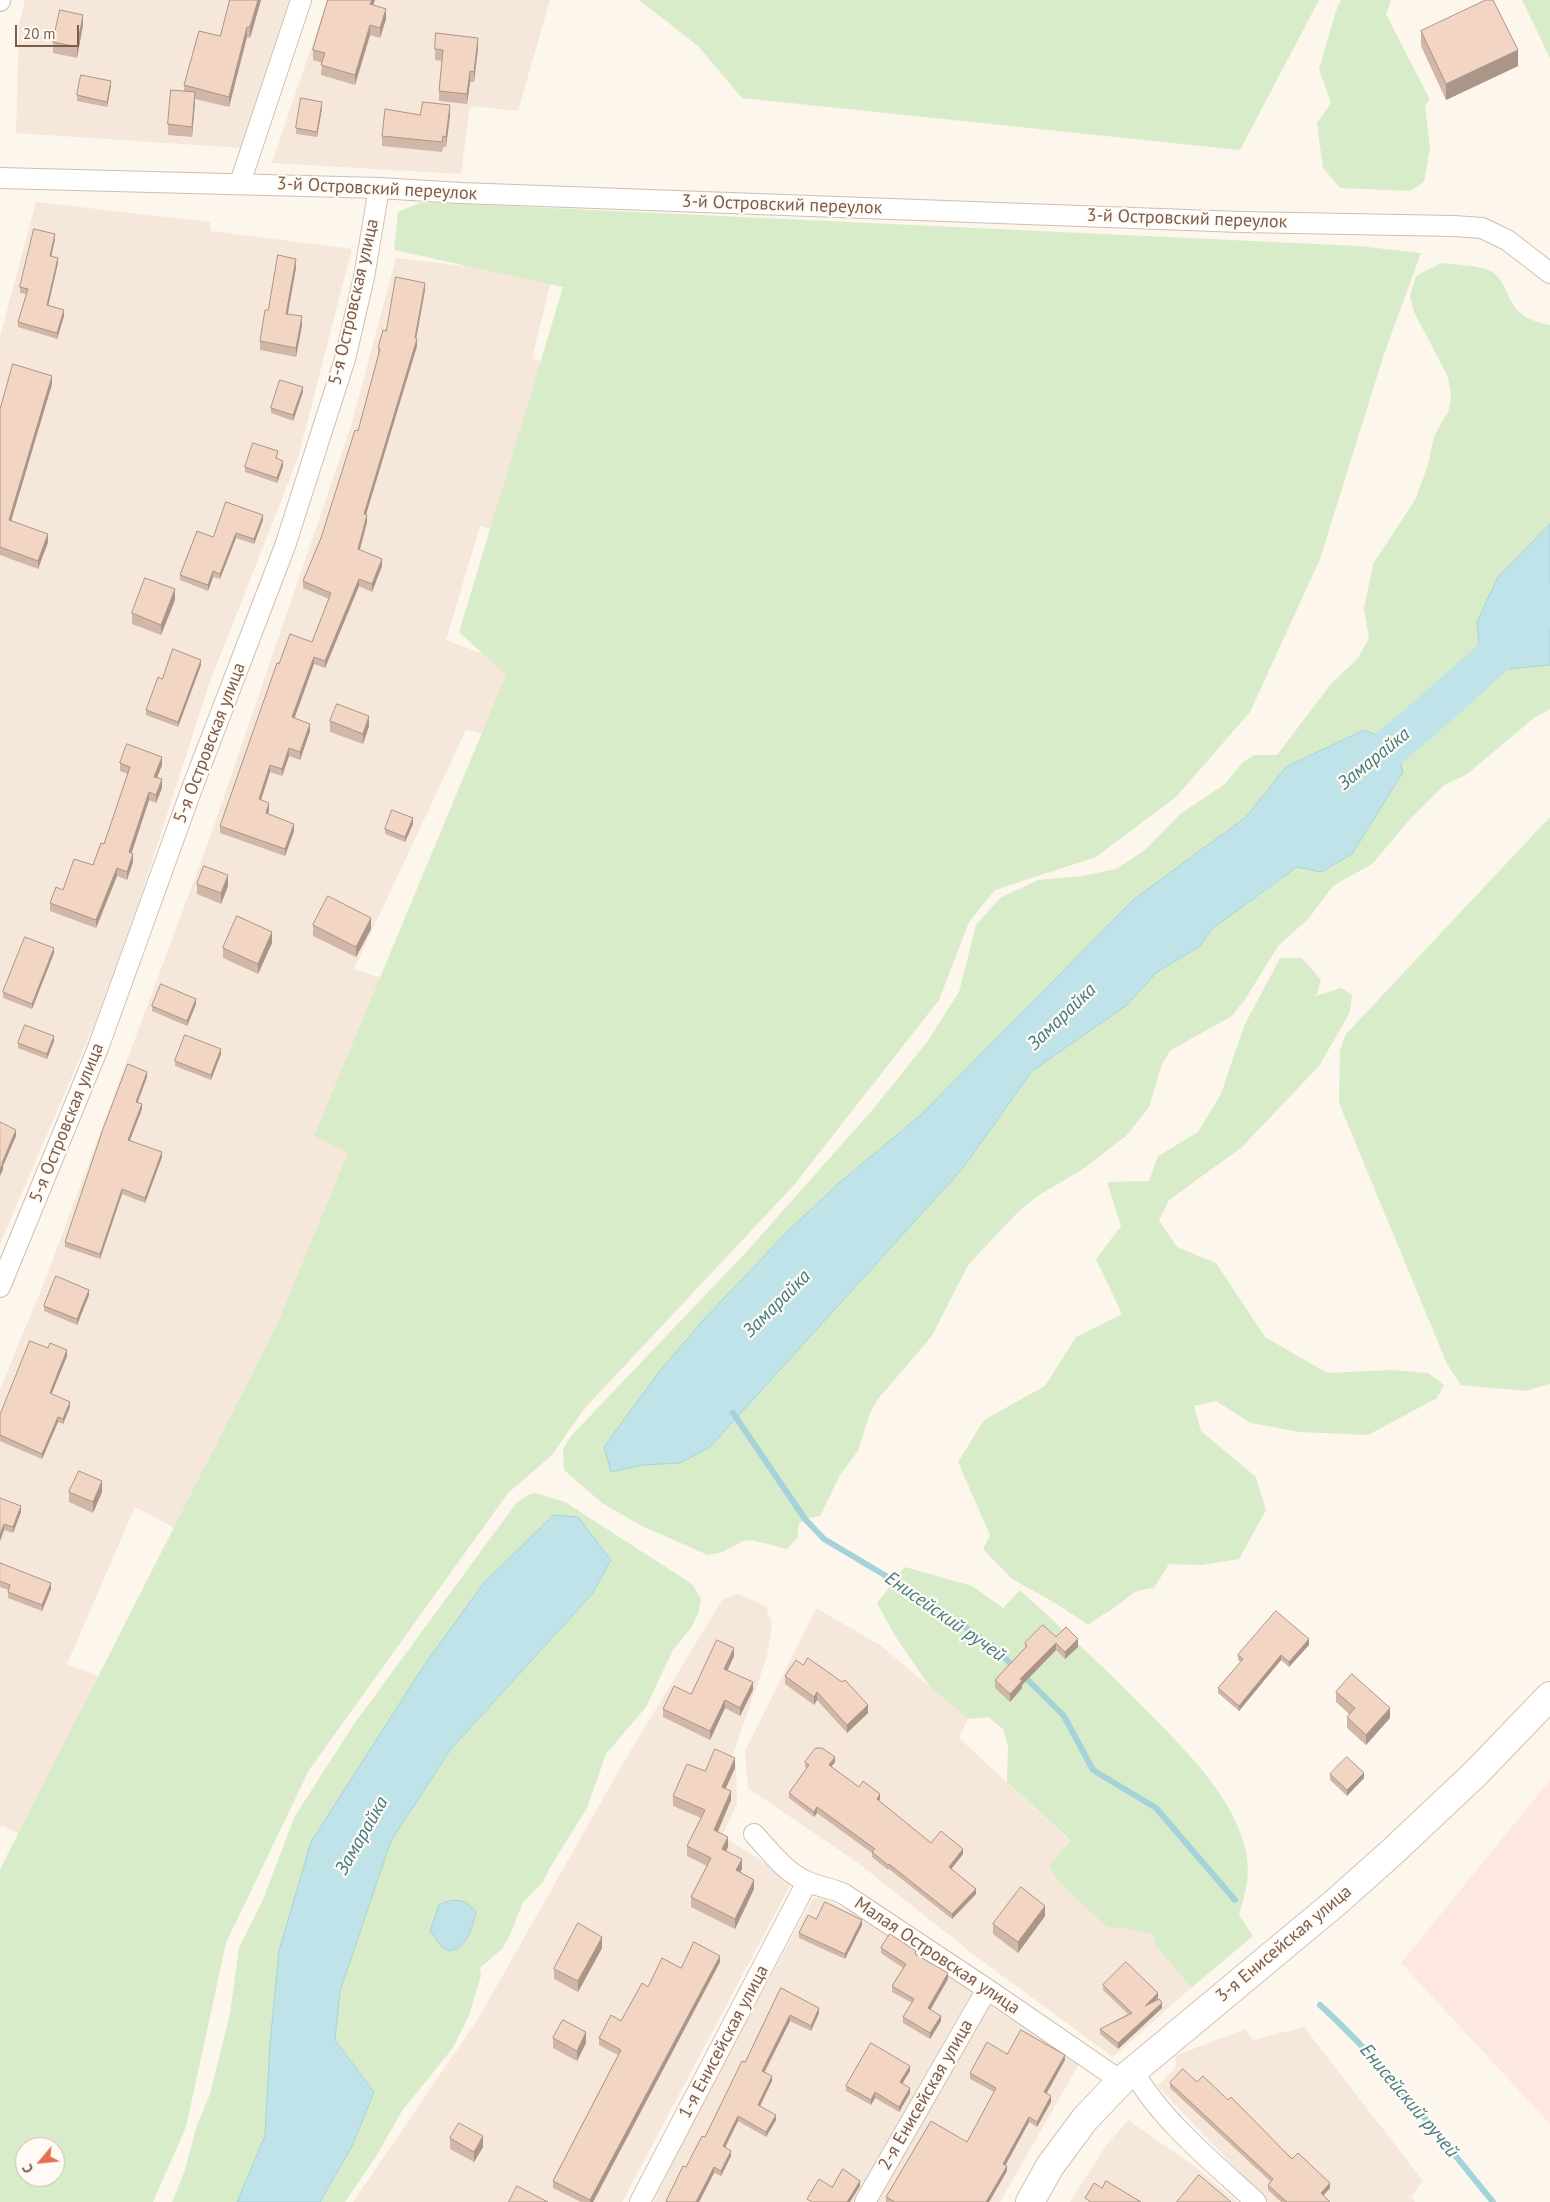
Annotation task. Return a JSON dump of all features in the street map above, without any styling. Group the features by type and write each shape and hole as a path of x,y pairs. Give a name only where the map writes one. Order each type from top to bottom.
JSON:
{"street":[{"path":"240,183 301,0"},
{"name":"3-й Островский переулок","path":"0,178 240,183 1241,222 1454,226 1482,228 1507,240 1550,274"},
{"name":"5-я Островская улица","path":"0,1287 98,1048 191,791 285,546 345,359 364,277 379,188"},
{"name":"3-я Енисейская улица","path":"1030,2202 1050,2166 1085,2119 1127,2075 1335,1903 1475,1774 1550,1696"},
{"name":"Малая Островская улица","path":"754,1834 789,1870 807,1882 829,1887 844,1894 987,1988 1127,2075 1165,2115 1256,2202"},
{"name":"1-я Енисейская улица","path":"640,2202 807,1882"},
{"name":"2-я Енисейская улица","path":"865,2202 987,1988"}],"shaded area":[{"path":"25,0 289,0 241,148 16,133 19,25"},
{"path":"327,0 550,0 518,111 470,106 461,174 272,163"},
{"path":"36,202 210,222 211,231 352,249 298,458 209,684 139,902 95,1023 0,1244 0,336"},
{"path":"396,258 473,267 551,281 532,359 581,372 527,540 480,526 446,640 550,679 523,742 466,730 354,969 449,1000 182,1532 135,1507 67,1664 98,1676 21,1835 2,1825 0,1828 0,1389 46,1278 209,840 351,426"},
{"path":"738,1594 766,1606 772,1624 767,1656 732,1757 736,1766 737,1804 722,1836 793,1880 622,2202 353,2202 478,2019 622,1765 722,1600"},
{"path":"816,1608 880,1645 968,1719 959,1738 1155,1920 1154,1944 1191,1988 1113,2057 978,1958 858,1863 748,1788 745,1751"},
{"path":"1550,1780 1550,2124 1401,1963"},
{"path":"813,1898 826,1899 895,1936 973,1990 853,2202 654,2202 689,2128"},
{"path":"988,2004 1079,2064 1000,2202 872,2202"},
{"path":"1304,2027 1423,2181 1411,2197 1415,2202 1268,2202 1157,2086 1176,2067 1175,2056 1245,2029 1253,2040"},
{"path":"1128,2120 1193,2165 1237,2202 1070,2202 1105,2147"}],"green space":[{"path":"639,0 1319,0 1240,150 742,98 698,46"},
{"path":"1341,0 1391,0 1386,14 1430,100 1425,106 1430,148 1424,182 1410,191 1340,188 1323,168 1317,123 1331,103 1319,69"},
{"path":"1522,0 1550,0 1550,58"},
{"path":"423,202 1358,246 1421,253 1384,354 1320,559 1250,712 1176,797 1096,857 995,890 969,922 939,1000 794,1185 584,1409 552,1455 508,1493 309,1770 226,1943 186,2127 153,2202 0,2202 0,1869 276,1327 348,1153 314,1136 506,675 459,632 563,287 394,250 398,212"},
{"path":"1441,263 1487,270 1497,276 1518,311 1533,320 1550,325 1550,524 1498,577 1477,622 1479,645 1509,669 1550,665 1550,709 1534,718 1466,775 1444,785 1412,817 1372,864 1333,886 1309,918 1278,946 1246,998 1232,1016 1171,1050 1162,1064 1149,1107 1127,1135 1083,1169 1036,1197 1018,1212 968,1265 932,1336 878,1399 870,1413 858,1451 840,1475 820,1516 805,1519 799,1524 797,1538 787,1549 751,1540 743,1541 723,1552 708,1555 644,1527 602,1503 564,1470 563,1449 571,1436 749,1249 874,1108 927,1042 959,992 976,925 1000,898 1038,880 1082,876 1116,869 1145,850 1180,814 1225,784 1243,762 1254,755 1277,755 1331,684 1358,658 1369,638 1364,609 1373,564 1415,500 1428,465 1434,436 1449,410 1451,397 1448,377 1414,312 1410,296 1416,276","holes":["1365,730 1403,772 1352,854 1321,872 1298,867 1212,929 1199,947 1157,972 1127,1005 1032,1071 963,1168 710,1447 680,1463 643,1465 611,1472 705,1318 787,1232 839,1183 922,1114 1133,900 1246,817 1286,767"]},
{"path":"1550,817 1550,1384 1525,1391 1461,1385 1447,1364 1339,1103 1340,1050 1346,1034"},
{"path":"1280,958 1302,958 1321,980 1316,996 1341,988 1352,995 1350,1012 1319,1066 1241,1148 1169,1200 1159,1220 1177,1247 1216,1263 1265,1337 1327,1373 1391,1370 1428,1373 1444,1385 1437,1398 1368,1435 1299,1432 1251,1423 1216,1401 1194,1406 1201,1431 1256,1477 1266,1510 1239,1559 1201,1565 1169,1564 1154,1588 1141,1590 1133,1594 1089,1625 1012,1579 983,1549 990,1535 958,1462 984,1420 1045,1386 1076,1337 1122,1314 1096,1259 1121,1226 1107,1182 1149,1181 1158,1156 1198,1132 1221,1094 1244,1026"},
{"path":"536,1493 565,1502 692,1584 701,1598 699,1611 691,1628 673,1650 646,1707 606,1754 587,1808 543,1882 523,1902 502,1949 480,1968 481,1976 469,2015 452,2049 402,2111 375,2158 345,2202 320,2202 352,2146 374,2092 335,2040 340,1991 391,1841 450,1750 592,1594 611,1560 279,1951 270,2043 265,2136 237,2202 172,2202 185,2170 196,2128 210,2094 230,2014 239,1948 262,1902 295,1816 354,1724 517,1502 530,1494"},
{"path":"905,1567 972,1586 1003,1608 1020,1590 1086,1651 1179,1743 1220,1794 1240,1832 1246,1852 1248,1876 1239,1915 1253,1936 1191,1988 1154,1944 1154,1935 1128,1929 1107,1927 1056,1879 1049,1865 1071,1841 1007,1782 1008,1746 1003,1729 988,1717 968,1719 930,1687 895,1636 877,1603"}],"water":[{"path":"1550,524 1550,665 1509,669 1479,645 1477,622 1498,577"},
{"path":"1365,730 1395,744 1403,772 1352,854 1321,872 1297,867 1212,929 1199,947 1157,972 1127,1005 1032,1071 963,1168 710,1447 680,1463 643,1465 611,1472 604,1447 659,1372 705,1318 787,1232 839,1183 922,1114 1133,900 1246,817 1286,767"},
{"path":"554,1515 578,1517 611,1560 592,1594 450,1750 391,1841 340,1991 335,2040 374,2092 352,2146 320,2202 237,2202 265,2136 270,2043 279,1951 311,1842 423,1667 483,1584"},
{"path":"453,1900 466,1902 476,1912 471,1930 465,1941 456,1949 450,1951 442,1947 430,1931 439,1905"}],"building":[{"path":"230,0 258,0 250,27 247,27 229,97 184,85 199,31 220,36"},
{"path":"328,0 372,0 370,4 386,9 380,28 370,25 355,75 321,65 325,53 313,50"},
{"path":"1486,0 1493,0 1518,50 1446,84 1421,31"},
{"path":"60,10 83,15 77,47 53,42"},
{"path":"436,33 478,38 474,72 470,71 467,94 439,91 443,50 435,49"},
{"path":"81,75 111,81 107,102 77,95"},
{"path":"171,90 195,92 192,127 168,124"},
{"path":"301,98 322,102 317,132 296,128"},
{"path":"423,102 450,105 446,137 443,136 442,142 382,136 385,109 420,115"},
{"path":"34,229 55,234 50,256 58,258 47,305 64,310 57,333 18,322 28,289 20,287"},
{"path":"278,255 296,259 286,314 302,316 296,348 260,341"},
{"path":"396,277 425,283 415,338 417,339 364,514 367,515 358,549 382,559 372,584 359,579 325,661 314,657 292,717 310,724 300,752 289,748 282,769 270,765 259,799 269,803 266,813 294,824 285,849 220,826 277,663 279,664 290,634 312,642 331,593 303,581 321,538 355,430 358,431 380,349 378,348 383,330 386,331"},
{"path":"13,364 52,376 9,520 48,534 38,561 0,547 0,410"},
{"path":"280,380 303,387 293,415 271,408"},
{"path":"253,443 278,451 276,458 283,461 277,478 245,467"},
{"path":"226,502 263,515 254,539 236,533 220,574 213,571 208,585 180,575 197,531 213,537"},
{"path":"145,578 175,589 161,625 132,613"},
{"path":"173,649 201,660 178,722 146,710 158,677 162,679"},
{"path":"337,704 369,716 363,734 330,721"},
{"path":"127,744 162,757 154,777 162,779 156,795 149,792 129,852 133,854 127,872 117,868 96,920 50,903 56,887 63,890 74,859 93,865 101,843 104,844 130,767 120,763"},
{"path":"392,810 413,818 405,837 385,829"},
{"path":"204,866 228,875 221,893 197,884"},
{"path":"328,896 371,918 356,947 313,925"},
{"path":"237,916 272,932 258,964 223,948"},
{"path":"25,937 54,948 32,1004 3,992"},
{"path":"161,984 196,999 187,1021 152,1006"},
{"path":"25,1025 54,1036 47,1054 18,1043"},
{"path":"185,1035 221,1049 211,1075 175,1061"},
{"path":"128,1064 147,1072 136,1102 142,1104 128,1140 162,1152 145,1198 122,1189 100,1254 65,1242 103,1129"},
{"path":"0,1122 16,1130 0,1169"},
{"path":"56,1276 89,1290 77,1319 44,1306"},
{"path":"30,1341 48,1348 50,1343 67,1350 50,1393 70,1402 63,1419 58,1417 42,1454 0,1435 0,1415"},
{"path":"79,1471 102,1481 93,1502 69,1492"},
{"path":"0,1498 21,1506 13,1527 4,1524 0,1535"},
{"path":"0,1563 51,1583 42,1605 8,1592 10,1585 0,1581"},
{"path":"1276,1611 1309,1639 1289,1662 1281,1655 1239,1706 1218,1688 1243,1659 1238,1655"},
{"path":"1043,1625 1056,1637 1066,1627 1078,1639 1065,1652 1056,1643 1020,1679 1022,1681 1010,1694 995,1680 1027,1646 1025,1643"},
{"path":"717,1640 734,1648 724,1669 753,1682 740,1708 725,1700 710,1731 663,1709 674,1686 691,1694"},
{"path":"808,1658 842,1682 845,1680 868,1705 847,1725 817,1692 814,1697 785,1676 796,1660 803,1665"},
{"path":"1352,1674 1390,1708 1366,1735 1347,1717 1355,1708 1336,1692"},
{"path":"816,1748 822,1748 835,1757 829,1765 859,1787 863,1781 880,1794 877,1799 931,1843 941,1831 963,1849 949,1867 976,1889 952,1914 872,1852 875,1849 817,1807 814,1812 789,1793 809,1765 805,1762"},
{"path":"715,1749 735,1758 722,1787 731,1791 714,1830 728,1837 722,1849 742,1859 736,1870 754,1880 735,1919 691,1897 711,1858 687,1846 705,1810 673,1796 687,1764 705,1771"},
{"path":"1347,1757 1364,1773 1347,1790 1330,1774"},
{"path":"1021,1887 1045,1906 1018,1942 993,1924"},
{"path":"825,1902 862,1920 845,1954 799,1933 808,1915 816,1919"},
{"path":"578,1923 602,1937 578,1981 554,1969"},
{"path":"890,1934 916,1951 915,1954 948,1973 928,2008 941,2016 930,2033 903,2017 914,1999 892,1986 906,1964 881,1948"},
{"path":"694,1942 720,1956 590,2200 553,2181 621,2050 599,2038 611,2015 621,2021 642,1983 648,1987 662,1958 681,1968"},
{"path":"1126,1962 1158,1993 1145,2006 1159,1999 1162,2003 1118,2043 1100,2029 1132,2013 1103,1985"},
{"path":"781,1988 819,2008 811,2026 790,2015 762,2071 772,2076 758,2105 776,2115 766,2132 738,2116 723,2146 731,2151 721,2171 714,2167 696,2202 666,2201 683,2166 686,2167 702,2136 705,2137 742,2061 745,2062"},
{"path":"563,2020 586,2032 577,2051 553,2038"},
{"path":"1021,2030 1065,2055 1044,2092 1051,2096 1037,2122 1029,2117 1003,2164 1007,2166 986,2202 895,2202 886,2197 931,2121 967,2142 996,2088 970,2073 987,2042 1007,2054"},
{"path":"871,2043 910,2066 900,2082 910,2088 899,2107 875,2092 871,2100 846,2086"},
{"path":"1183,2069 1197,2082 1203,2076 1228,2100 1231,2097 1292,2159 1298,2153 1330,2183 1321,2193 1330,2202 1287,2202 1268,2185 1273,2179 1170,2083"},
{"path":"459,2123 483,2136 474,2152 450,2138"},
{"path":"843,2169 860,2181 847,2202 812,2202 807,2199 819,2179 832,2187"},
{"path":"1199,2175 1231,2202 1177,2202"},
{"path":"1106,2181 1141,2202 1091,2202 1085,2198 1094,2183 1102,2188"},
{"path":"517,2186 548,2202 509,2202"}],"waterway":[{"name":"Замарайка","path":"1353,777 1454,693 1550,603"},
{"name":"Енисейский ручей","path":"733,1413 805,1519 824,1539 913,1592 994,1647 1015,1668"},
{"name":"Енисейский ручей","path":"1023,1675 1064,1716 1093,1770 1156,1808 1235,1900"},
{"name":"Енисейский ручей","path":"1320,2005 1389,2075 1493,2202"}]}
